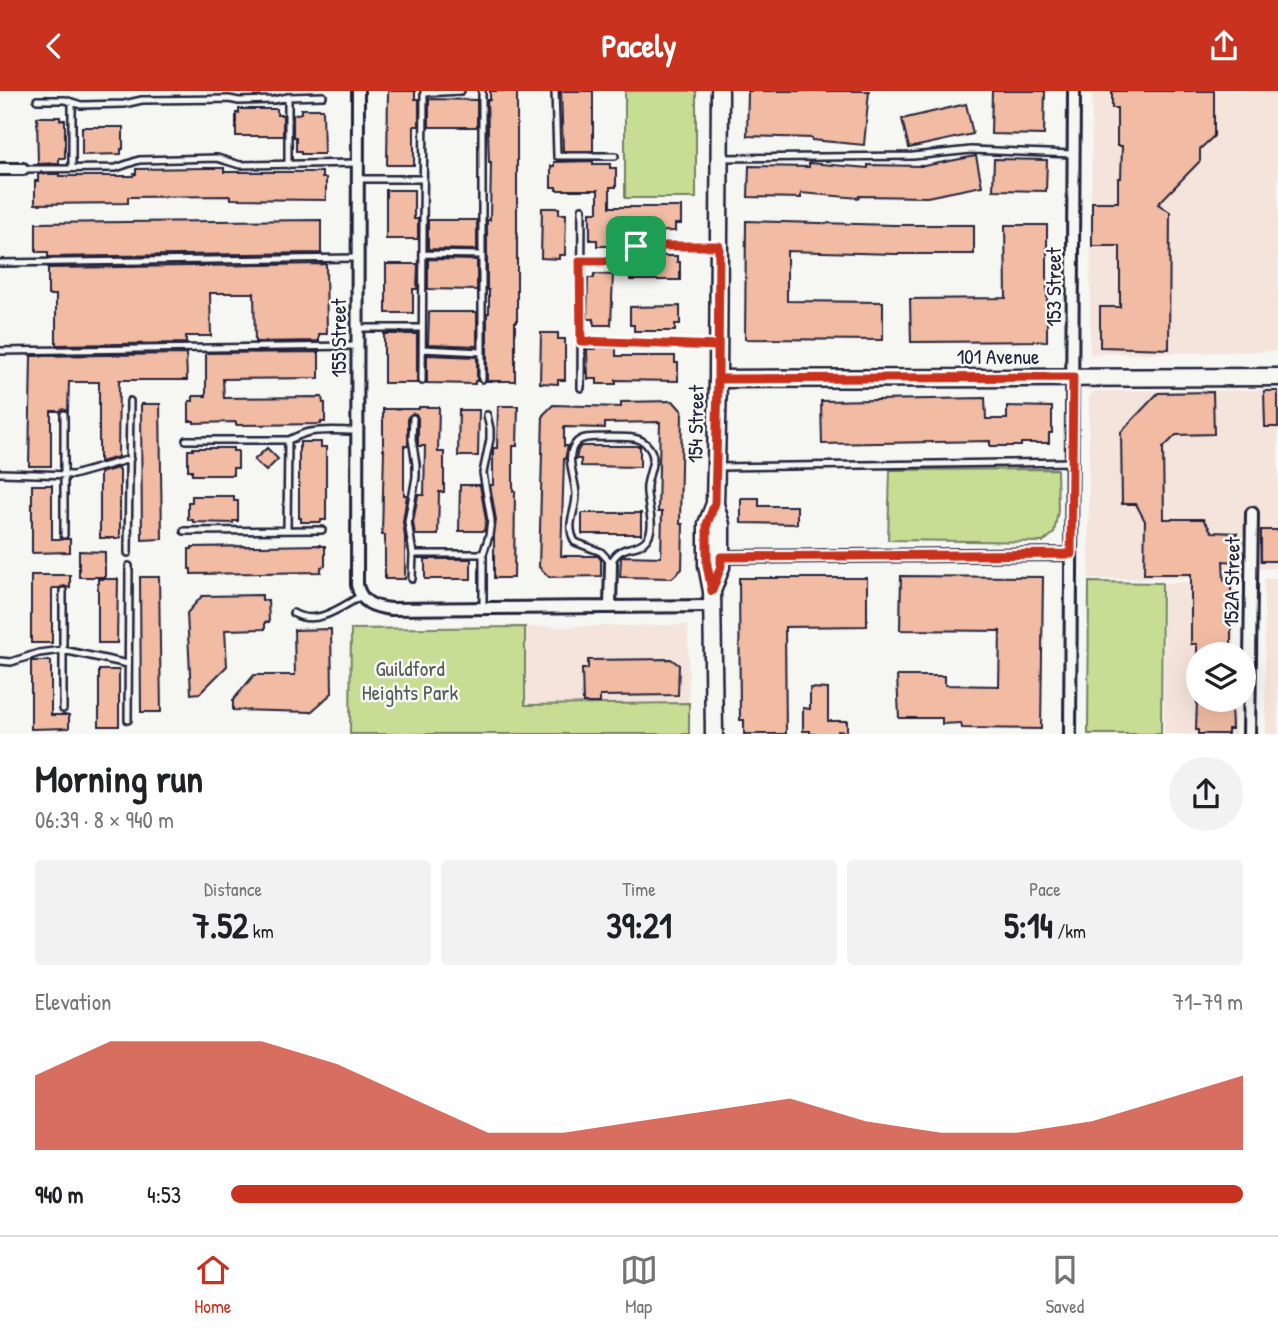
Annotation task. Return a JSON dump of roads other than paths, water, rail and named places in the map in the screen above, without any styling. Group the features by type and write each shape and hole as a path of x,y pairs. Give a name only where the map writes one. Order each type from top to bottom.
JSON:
{"main road":[{"name":"154 Street","path":"712,598 721,566 721,525 715,503 720,91"},
{"name":"101 Avenue","path":"718,379 1278,377"},
{"name":"154 Street","path":"714,734 712,598 707,565 707,524 715,503"}],"street":[{"name":"155 Street","path":"358,91 359,590"},
{"name":"153 Street","path":"1070,734 1074,91"},
{"path":"0,169 23,169"},
{"name":"152A Street","path":"1249,734 1252,513"},
{"path":"721,557 1071,554"},
{"path":"610,607 611,563"},
{"path":"359,590 369,604 384,608 610,607 712,598"}],"lane":[{"path":"422,381 424,92 461,91"},
{"path":"482,91 482,379"},
{"path":"555,91 557,156 615,156"},
{"path":"37,100 65,100 81,105 124,104 142,100 274,100 323,96"},
{"path":"288,97 288,165"},
{"path":"72,102 72,168"},
{"path":"719,158 913,156 971,150 1073,154"},
{"path":"23,169 116,168 139,160 217,158 240,165 358,163"},
{"path":"358,179 424,179"},
{"path":"581,388 582,209"},
{"path":"580,261 612,261 636,246 719,246"},
{"path":"423,254 482,255"},
{"path":"0,263 358,258"},
{"path":"358,328 422,328"},
{"path":"581,341 718,346"},
{"path":"0,351 358,346"},
{"path":"422,349 482,352"},
{"path":"128,553 130,401"},
{"path":"64,414 64,535"},
{"path":"483,608 483,554 491,520 483,473 490,439 487,415"},
{"path":"412,579 413,554 408,522 416,477 413,418"},
{"path":"186,440 288,440 314,431 358,431"},
{"path":"583,439 640,439 646,443 653,459 647,490 650,534 642,544 619,551 611,563 601,552 575,542 571,533 570,525 576,499 571,450 583,439"},
{"path":"287,530 288,440"},
{"path":"0,473 76,474 130,459"},
{"path":"716,467 1072,462"},
{"path":"184,531 322,530"},
{"path":"413,554 483,554"},
{"path":"128,720 129,566"},
{"path":"293,613 305,618 321,617 359,590"},
{"path":"63,591 63,709"},
{"path":"0,661 11,662 39,653 63,650 128,664"}],"park label":[{"name":"Guildford Heights Park","path":"410,681"}]}
